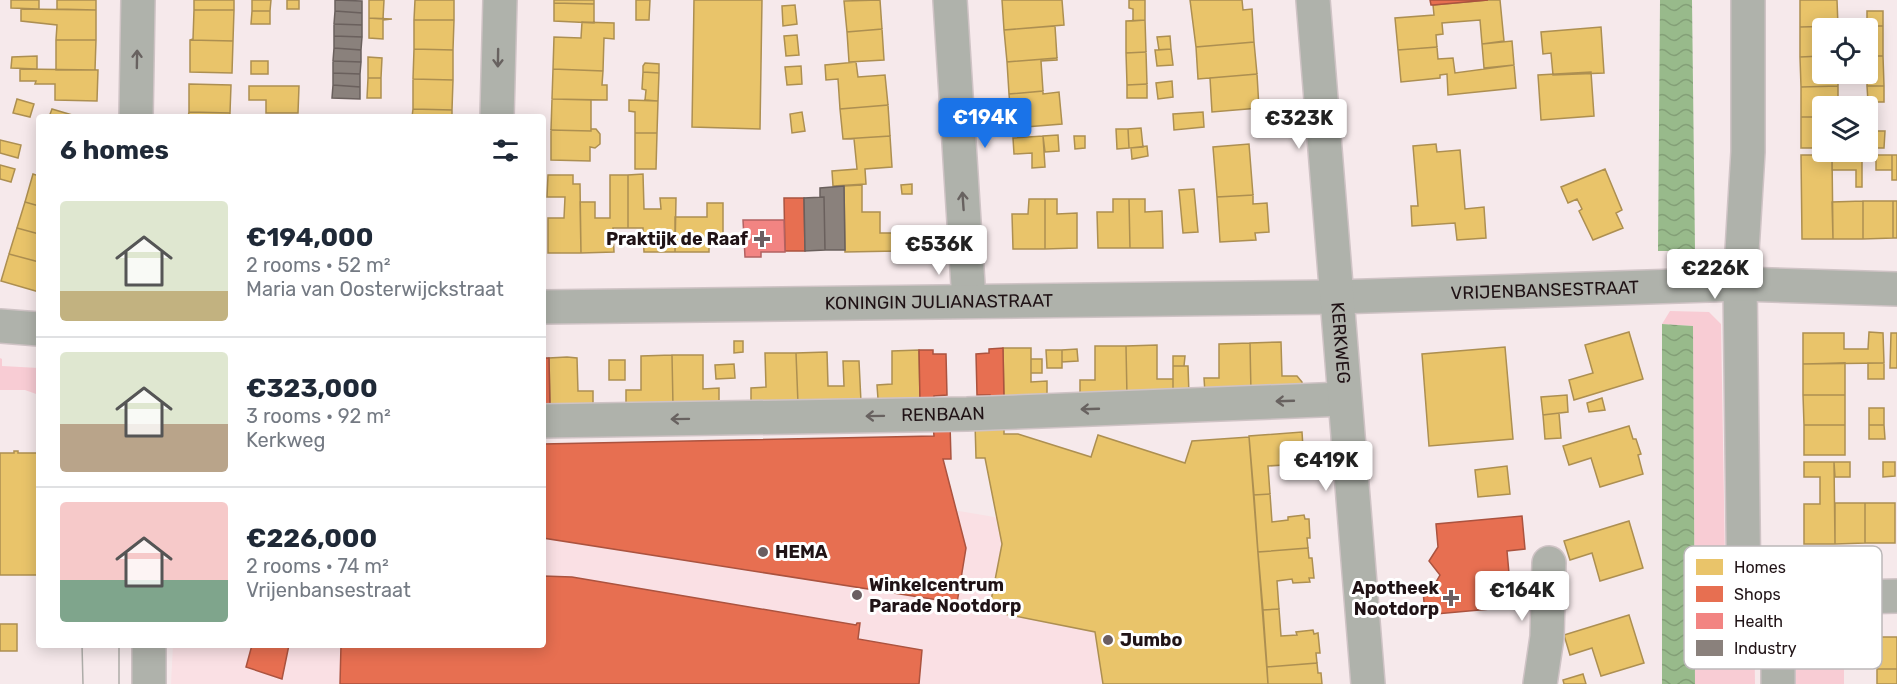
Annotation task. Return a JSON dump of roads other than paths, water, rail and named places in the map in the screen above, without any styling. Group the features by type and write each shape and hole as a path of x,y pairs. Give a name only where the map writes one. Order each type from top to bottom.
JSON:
{"street":[{"path":"136,114 138,0"},
{"path":"497,114 500,0"},
{"path":"950,0 969,301"},
{"name":"KERKWEG","path":"1313,0 1368,684"},
{"path":"1743,546 1740,284 1748,152 1748,0"},
{"name":"VRIJENBANSESTRAAT","path":"1336,297 1740,284 1897,289"},
{"name":"KONINGIN JULIANASTRAAT","path":"546,307 1336,297"},
{"path":"0,326 36,329"},
{"name":"RENBAAN","path":"546,421 967,414 1344,399"},
{"path":"1540,684 1547,637 1549,563"},
{"path":"1882,597 1897,596"},
{"path":"149,648 149,684"}],"water":[{"path":"1660,0 1692,0 1695,251 1658,251"},
{"path":"1662,324 1693,326 1694,546 1684,546 1684,669 1695,669 1695,684 1662,684"}],"tram line":[{"path":"82,648 83,684"},
{"path":"119,648 119,684"}],"place":[{"name":"Praktijk de Raaf","path":"762,239"},
{"name":"HEMA","path":"763,552"},
{"name":"Winkelcentrum Parade Nootdorp","path":"857,595"},
{"name":"Apotheek Nootdorp","path":"1451,598"},
{"name":"Jumbo","path":"1108,640"}]}
